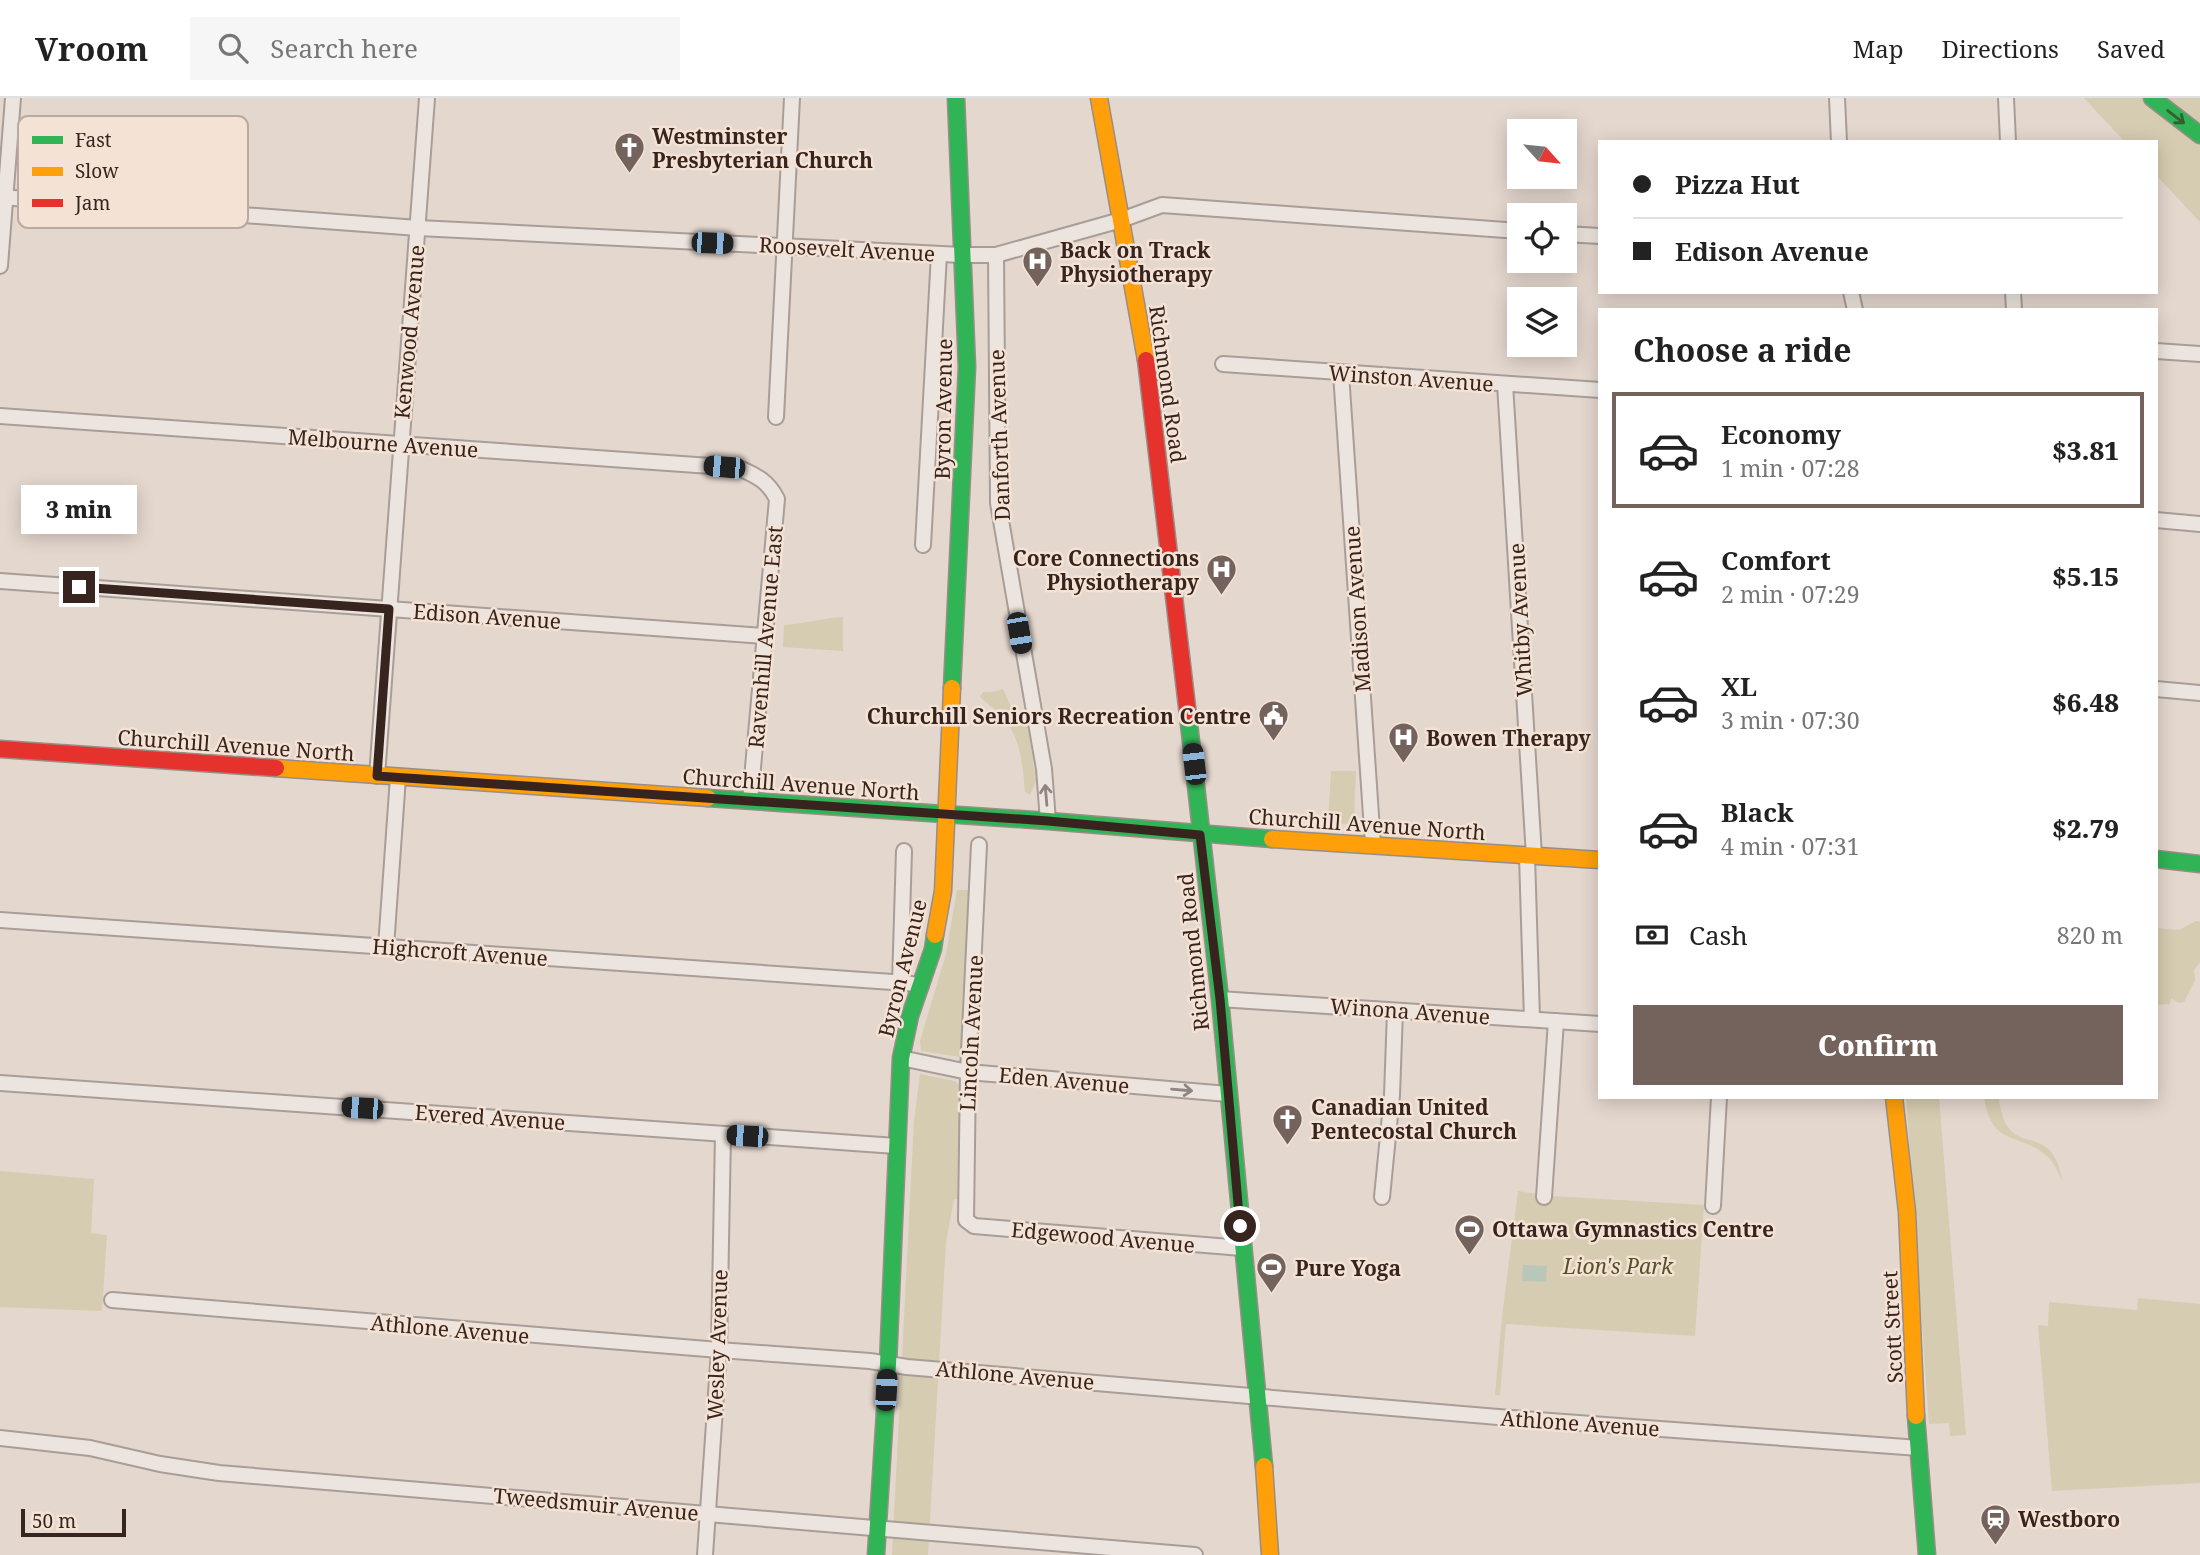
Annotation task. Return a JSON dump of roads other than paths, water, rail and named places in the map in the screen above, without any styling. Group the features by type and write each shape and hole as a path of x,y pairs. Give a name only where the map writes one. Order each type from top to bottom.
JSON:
{"main road":[{"name":"Byron Avenue","path":"876,1555 888,1364 901,1058 910,1016 938,929 943,891 967,367 956,98"},
{"name":"Richmond Road","path":"1099,98 1146,359 1154,423 1220,999 1242,1248 1259,1396 1270,1555"},
{"path":"2152,98 2200,135"},
{"name":"Churchill Avenue North","path":"0,749 1048,821 1200,835 1598,860"},
{"path":"2158,859 2200,864"},
{"name":"Scott Street","path":"1894,1099 1907,1212 1927,1555"}],"street":[{"path":"0,266 2,197 13,98"},
{"name":"Kenwood Avenue","path":"377,776 427,98"},
{"path":"776,417 792,98"},
{"path":"1837,98 1839,140"},
{"path":"2006,98 2008,140"},
{"name":"Roosevelt Avenue","path":"248,215 418,228 962,255 996,255 1121,220 1162,205 1507,230"},
{"path":"1577,235 1598,236"},
{"path":"923,545 939,254"},
{"name":"Danforth Avenue","path":"996,255 998,503 1044,769 1048,821"},
{"path":"2158,351 2200,354"},
{"name":"Winston Avenue","path":"1223,365 1598,390"},
{"name":"Madison Avenue","path":"1341,373 1373,845"},
{"name":"Whitby Avenue","path":"1505,384 1531,856 1532,1018"},
{"name":"Melbourne Avenue","path":"0,416 739,468 764,479"},
{"name":"Ravenhill Avenue East","path":"750,800 777,499 764,479"},
{"path":"2158,520 2200,524"},
{"name":"Edison Avenue","path":"0,581 765,636"},
{"path":"2158,689 2200,692"},
{"path":"386,947 398,777"},
{"name":"Lincoln Avenue","path":"966,1220 968,1072 979,845"},
{"path":"900,983 904,851"},
{"name":"Highcroft Avenue","path":"0,920 920,986"},
{"name":"Winona Avenue","path":"1220,999 1598,1024"},
{"path":"1382,1197 1392,1095 1395,1011"},
{"path":"1544,1197 1556,1021"},
{"name":"Eden Avenue","path":"901,1058 968,1072 1228,1094"},
{"name":"Evered Avenue","path":"0,1083 896,1146"},
{"path":"1713,1206 1719,1099"},
{"name":"Wesley Avenue","path":"705,1555 719,1350 723,1134"},
{"name":"Edgewood Avenue","path":"966,1220 974,1226 1242,1248"},
{"name":"Athlone Avenue","path":"112,1300 1497,1417 1919,1448"},
{"name":"Tweedsmuir Avenue","path":"0,1438 90,1448 160,1464 219,1473 1195,1555"}],"place":[{"name":"Westminster Presbyterian Church","path":"629,175"},
{"name":"Back on Track Physiotherapy","path":"1037,289"},
{"name":"Core Connections Physiotherapy","path":"1222,597"},
{"name":"Churchill Seniors Recreation Centre","path":"1274,743"},
{"name":"Bowen Therapy","path":"1403,765"},
{"name":"Canadian United Pentecostal Church","path":"1288,1146"},
{"name":"Ottawa Gymnastics Centre","path":"1469,1256"},
{"name":"Pure Yoga","path":"1272,1295"},
{"name":"Westboro","path":"1995,1546"}],"park label":[{"name":"Lion's Park","path":"1618,1266"}]}
